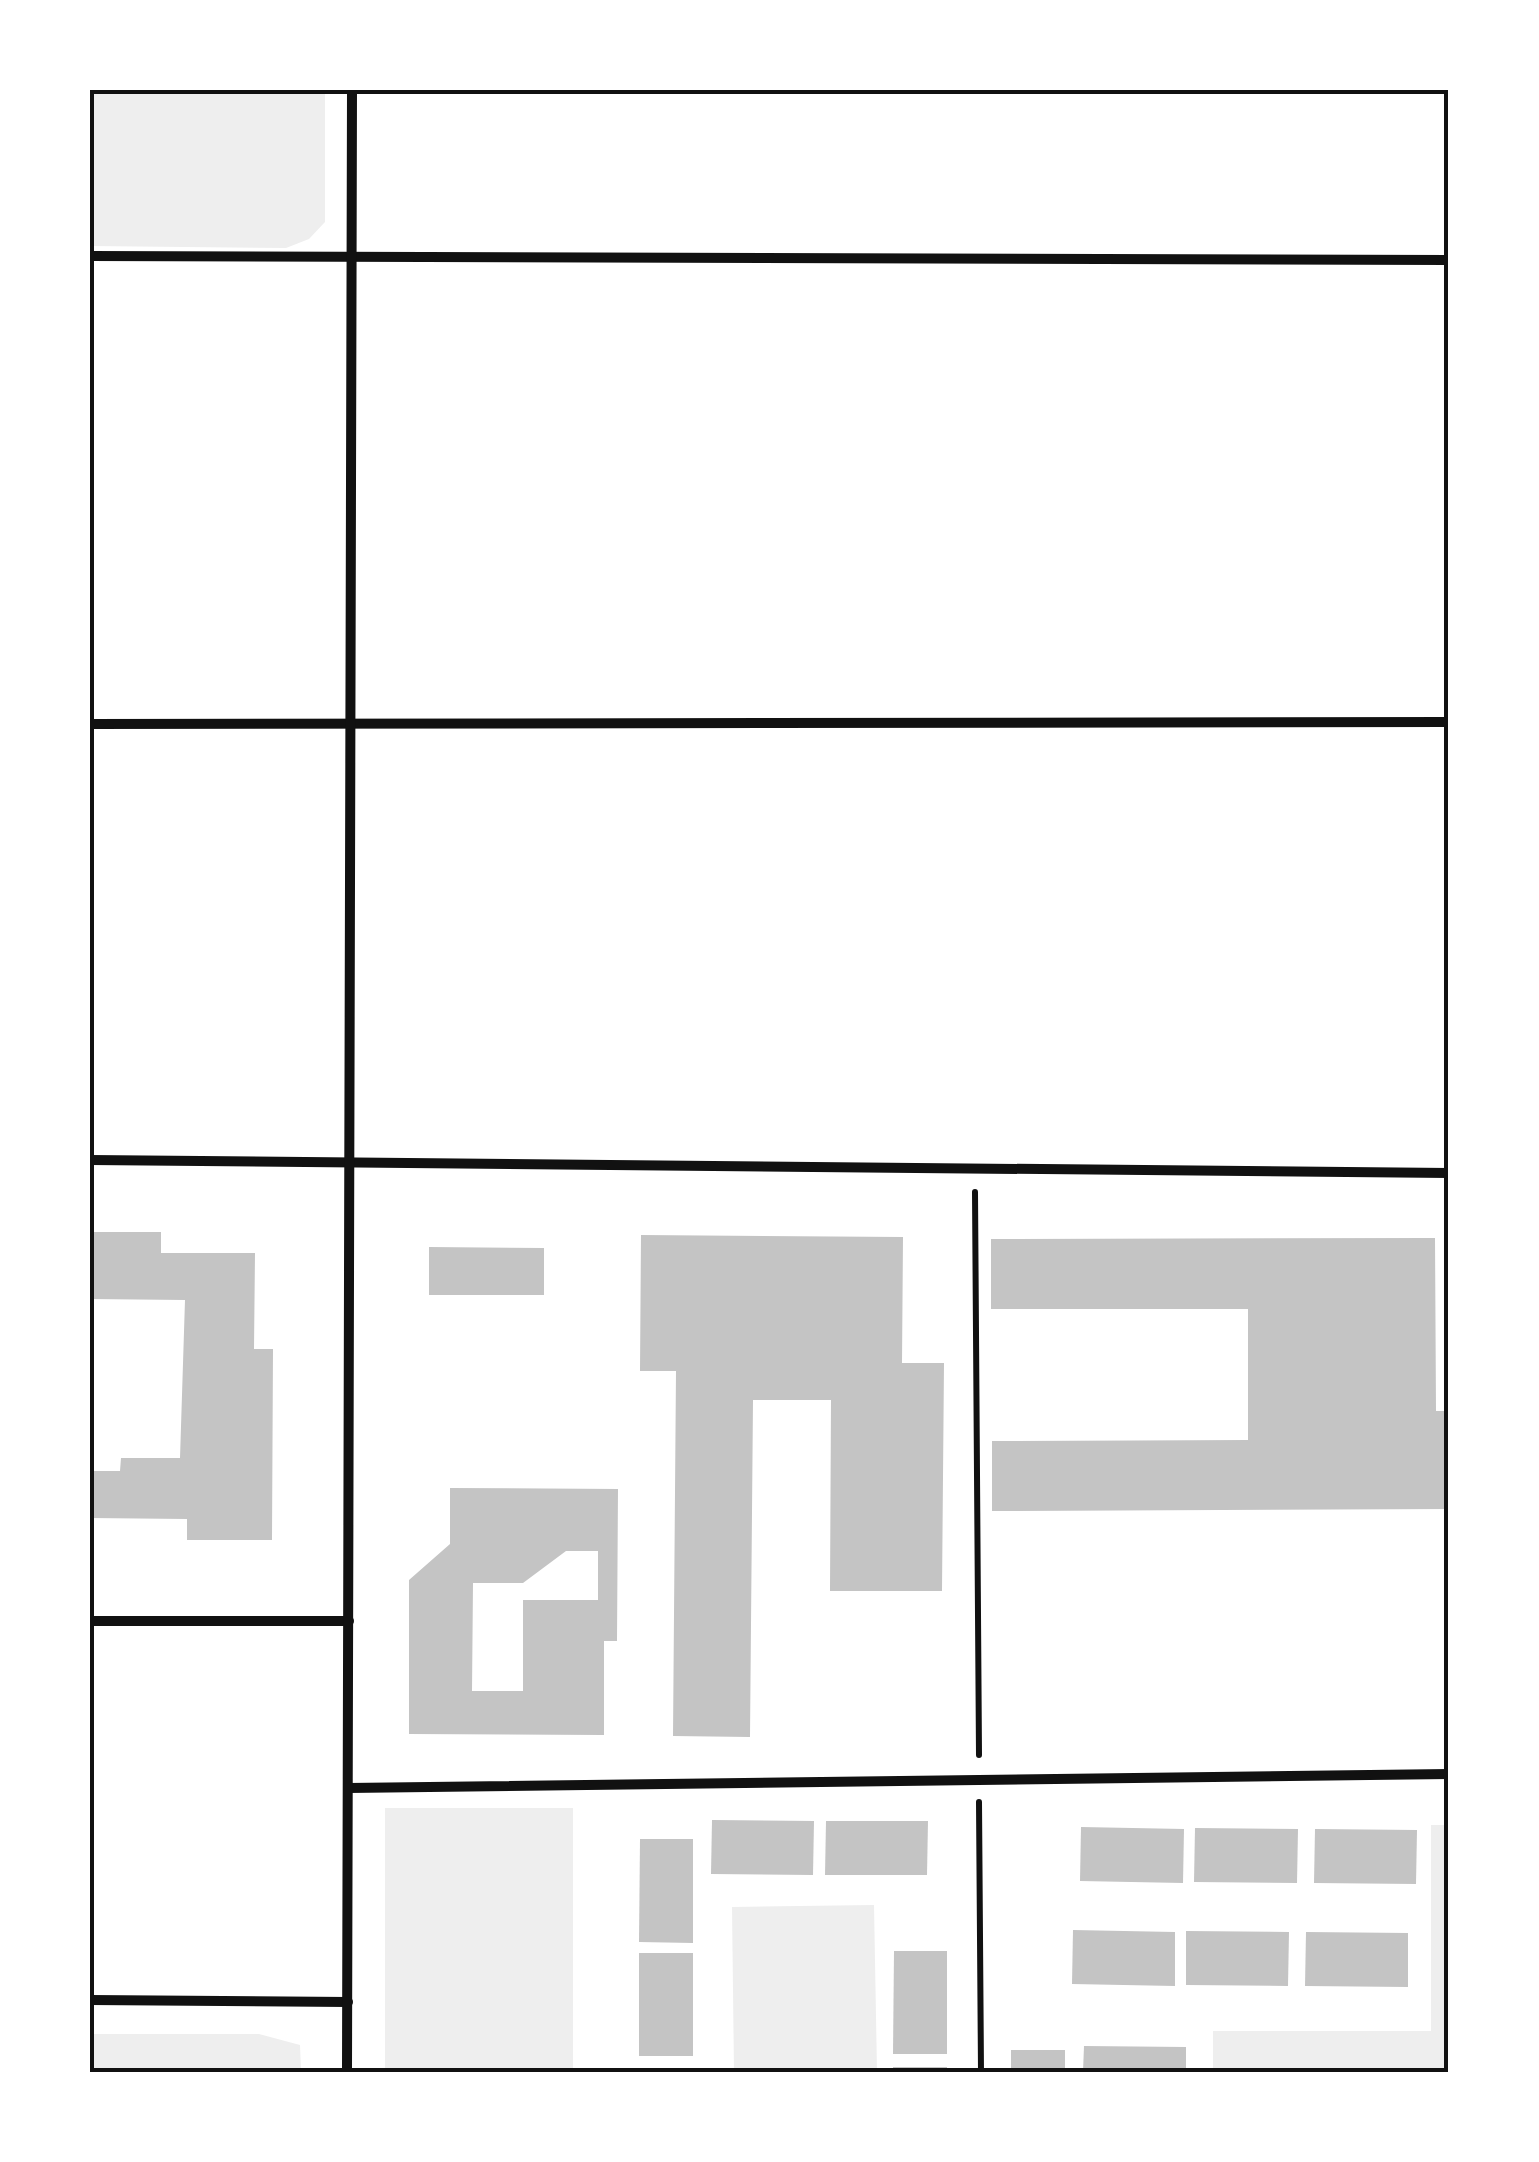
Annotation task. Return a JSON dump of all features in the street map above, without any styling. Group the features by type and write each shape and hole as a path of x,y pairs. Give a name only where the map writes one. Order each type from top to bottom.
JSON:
{"street":[{"path":"348,2072 352,90"},
{"path":"90,256 1449,260"},
{"path":"90,724 1449,722"},
{"path":"90,1160 349,1166 1449,1173"},
{"path":"90,1621 349,1621"},
{"path":"348,1788 1449,1774"},
{"path":"90,2000 348,2002"}],"path":[{"path":"975,1171 981,2072"}],"shaded area":[{"path":"90,90 325,90 325,222 309,239 286,248 90,246"},
{"path":"385,1808 573,1808 573,2069 385,2069"},
{"path":"1431,1825 1449,1825 1449,2072 1213,2072 1213,2031 1431,2031"},
{"path":"874,1905 877,2072 734,2072 732,1907"},
{"path":"90,2034 259,2034 300,2045 301,2072 90,2072"}],"building":[{"path":"90,1232 161,1232 161,1253 255,1253 254,1349 273,1349 272,1540 187,1540 187,1519 90,1518 90,1471 120,1471 121,1458 180,1458 185,1300 90,1299"},
{"path":"641,1235 903,1237 902,1363 944,1363 942,1591 830,1591 831,1400 753,1400 750,1737 673,1736 676,1371 640,1371"},
{"path":"1435,1238 1436,1411 1449,1411 1449,1509 992,1511 992,1441 1248,1440 1248,1309 991,1309 991,1239"},
{"path":"429,1247 544,1248 544,1295 429,1295"},
{"path":"450,1488 618,1489 617,1641 604,1641 604,1735 409,1734 409,1580 450,1544","holes":["566,1551 598,1551 598,1600 523,1600 523,1691 472,1691 473,1583 523,1583"]},
{"path":"712,1820 814,1821 813,1875 711,1874"},
{"path":"826,1821 928,1821 927,1875 825,1875"},
{"path":"1081,1827 1184,1829 1183,1883 1080,1881"},
{"path":"1195,1828 1298,1829 1297,1883 1194,1882"},
{"path":"1315,1829 1417,1830 1416,1884 1314,1883"},
{"path":"640,1839 693,1839 693,1943 639,1942"},
{"path":"1073,1930 1175,1932 1175,1986 1072,1984"},
{"path":"1186,1931 1289,1932 1288,1986 1186,1985"},
{"path":"1306,1932 1408,1933 1408,1987 1305,1986"},
{"path":"894,1951 947,1951 947,2054 893,2054"},
{"path":"639,1953 693,1953 693,2056 639,2056"},
{"path":"1084,2046 1186,2047 1186,2072 1083,2072"},
{"path":"1011,2050 1065,2050 1065,2072 1011,2072"},
{"path":"893,2067 947,2067 947,2072 893,2072"}]}
